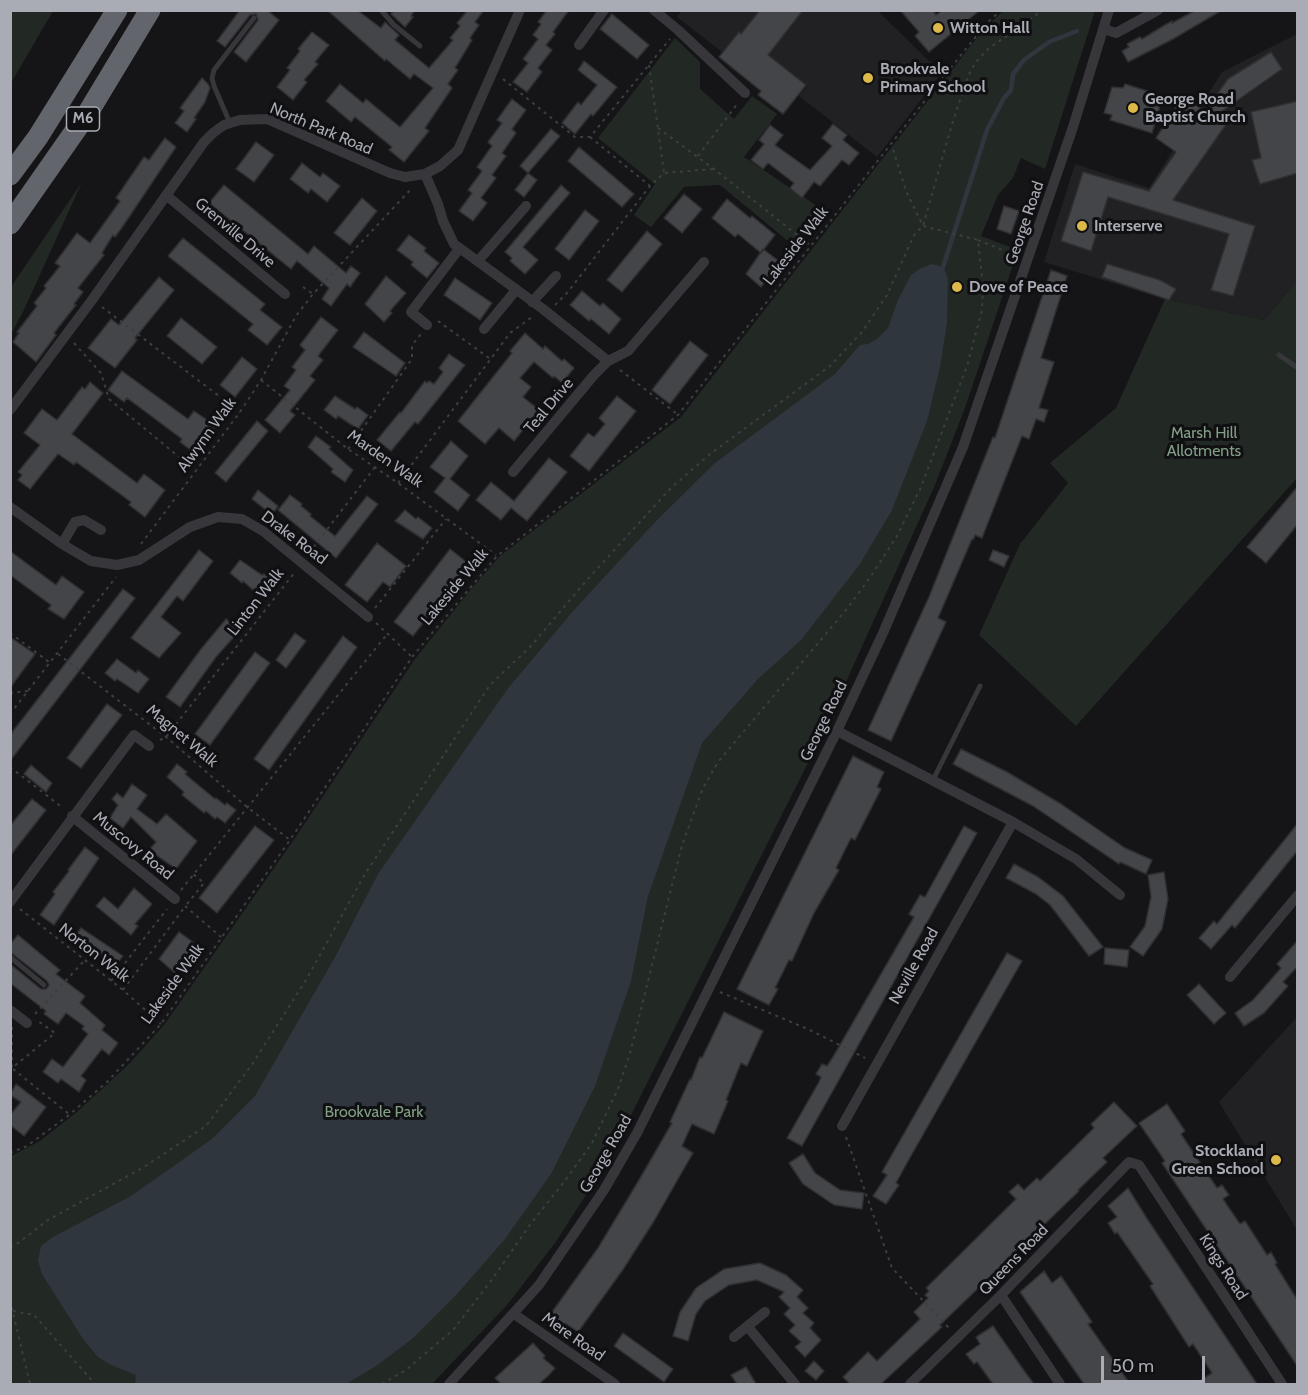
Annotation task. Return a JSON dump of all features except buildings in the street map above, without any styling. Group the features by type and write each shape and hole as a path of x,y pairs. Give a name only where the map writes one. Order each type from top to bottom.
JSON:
{"highway":[{"name":"M6","path":"10,175 38,137 117,10"},
{"name":"M6","path":"10,224 88,111 150,10"}],"street":[{"path":"520,10 458,150 440,166 425,174 449,237 459,249 478,261 608,361"},
{"path":"579,45 604,10"},
{"path":"654,10 745,93"},
{"name":"George Road","path":"449,1384 539,1285 604,1190 638,1133 837,731 963,447 1028,260 1109,10"},
{"path":"1104,29 1116,33 1158,10"},
{"name":"North Park Road","path":"10,410 92,300 204,142 213,133 230,123 240,120 267,119 390,173 405,177 425,174"},
{"name":"Grenville Drive","path":"166,195 285,294"},
{"path":"478,261 526,206"},
{"path":"427,325 411,312 459,249"},
{"name":"Teal Drive","path":"513,471 608,361 628,351 704,262"},
{"path":"532,302 556,276"},
{"path":"483,329 516,290"},
{"name":"Drake Road","path":"10,507 62,544 91,561 117,565 140,560 190,527 218,518 242,519 263,531 369,617"},
{"path":"62,544 75,522 84,520 101,530"},
{"path":"837,731 1013,822 1076,859 1120,895"},
{"name":"Muscovy Road","path":"10,902 134,735 149,746"},
{"name":"Muscovy Road","path":"72,816 175,899"},
{"name":"Neville Road","path":"842,1126 1013,822"},
{"path":"1230,977 1298,895"},
{"path":"12,1011 27,1023"},
{"name":"Queens Road","path":"910,1384 1001,1295 1129,1162 1139,1165"},
{"name":"Kings Road","path":"1139,1165 1282,1384"},
{"path":"1001,1295 1060,1384"},
{"path":"734,1337 765,1312"},
{"name":"Mere Road","path":"514,1314 615,1384"},
{"path":"748,1327 795,1384"}],"lane":[{"path":"381,10 394,25 420,46"},
{"path":"230,123 212,78 214,70 254,18"},
{"path":"1280,355 1298,368"},
{"path":"933,780 980,686"},
{"path":"10,957 44,985"}],"path":[{"name":"Lakeside Walk","path":"10,1154 27,1146 69,1115 107,1082 161,1024 290,840 412,657 497,555 678,415 986,24 1001,10"},
{"path":"10,1247 48,1220 144,1167 206,1126 253,1063 306,980 365,874 490,686 531,646 586,581 671,488 710,454 830,366 862,332 887,296 914,235 923,226 952,124 968,76 975,63 988,50 1043,10"},
{"path":"590,137 678,30"},
{"path":"649,65 664,172"},
{"path":"494,72 575,137 590,137 650,186"},
{"path":"698,156 745,93"},
{"path":"658,128 698,156 811,246"},
{"path":"891,144 906,191 923,226 978,240 1028,260"},
{"name":"Alwynn Walk","path":"10,714 240,412 261,380 296,316 313,294 425,174"},
{"path":"382,1384 406,1370 453,1330 592,1143 618,1089 630,1053 682,845 703,788 718,762 846,610 869,579 897,536 921,488 967,366 982,310 983,286 978,240"},
{"path":"303,287 313,294"},
{"path":"92,300 240,412"},
{"path":"348,449 412,359 412,345 433,318 490,358"},
{"path":"65,336 83,351 101,373 109,399 195,471"},
{"path":"608,361 678,415"},
{"name":"Marden Walk","path":"261,380 348,449 497,555"},
{"name":"Linton Walk","path":"149,746 166,737 375,467"},
{"path":"412,657 369,617 446,519"},
{"path":"10,633 50,663"},
{"path":"111,981 193,874 388,633"},
{"name":"Magnet Walk","path":"58,653 166,737 247,807 290,840"},
{"path":"10,693 28,691"},
{"path":"10,767 72,816"},
{"path":"123,990 204,883 193,874"},
{"path":"175,899 221,937"},
{"name":"Norton Walk","path":"10,902 123,990 161,1024"},
{"path":"11,1067 55,1033 32,1017 84,960"},
{"path":"710,988 810,1030 877,1064"},
{"path":"11,1067 12,1011"},
{"path":"11,1067 69,1115"},
{"path":"842,1126 892,1269 958,1337"},
{"path":"10,1299 30,1384"},
{"path":"13,1311 34,1315 95,1384"}],"shaded area":[{"name":"Brookvale Primary School","path":"682,10 878,11 928,60 943,71 877,157 799,96 807,86 739,32 722,52 677,17"},
{"path":"1297,34 1297,281 1264,320 1165,299 1044,262 1075,164 1149,188 1222,72"},
{"path":"932,264 943,267 948,278 947,322 940,367 927,421 892,510 860,564 801,640 758,679 702,743 648,896 631,981 595,1086 551,1174 505,1239 458,1293 412,1339 376,1366 346,1384 135,1384 136,1375 98,1357 83,1339 42,1274 38,1261 41,1246 53,1237 131,1196 212,1139 255,1096 334,959 378,874 509,687 575,609 657,520 715,463 835,374 860,345 877,339 888,328 898,300 911,275"},
{"name":"Stockland Green School","path":"1297,1017 1297,1230 1219,1102"}],"green space":[{"path":"10,11 53,11 11,83"},
{"name":"Brookvale Park","path":"1003,11 1095,11 1045,169 1021,158 1013,178 998,195 981,236 1018,250 965,408 935,485 823,733 631,1115 593,1184 555,1243 507,1305 432,1384 11,1384 11,1156 40,1141 78,1111 129,1064 164,1025 293,841 415,659 471,589 500,556 681,417 983,30"},
{"path":"675,38 700,62 700,89 734,119 752,96 777,114 744,157 823,210 794,246 720,185 684,187 651,227 634,215 655,184 598,138"},
{"path":"82,182 24,310 11,334 11,287"},
{"name":"Marsh Hill Allotments","path":"1297,281 1297,478 1076,726 979,635 1020,544 1068,483 1050,463 1116,408 1165,299 1264,320"}],"waterway":[{"path":"943,267 987,130 1004,98 1011,90 1013,74 1024,60 1049,42 1077,31"}],"place":[{"name":"Witton Hall","path":"938,28"},
{"name":"Brookvale Primary School","path":"868,78"},
{"name":"George Road Baptist Church","path":"1133,108"},
{"name":"Interserve","path":"1082,226"},
{"name":"Dove of Peace","path":"957,287"},
{"name":"Stockland Green School","path":"1276,1160"}]}
